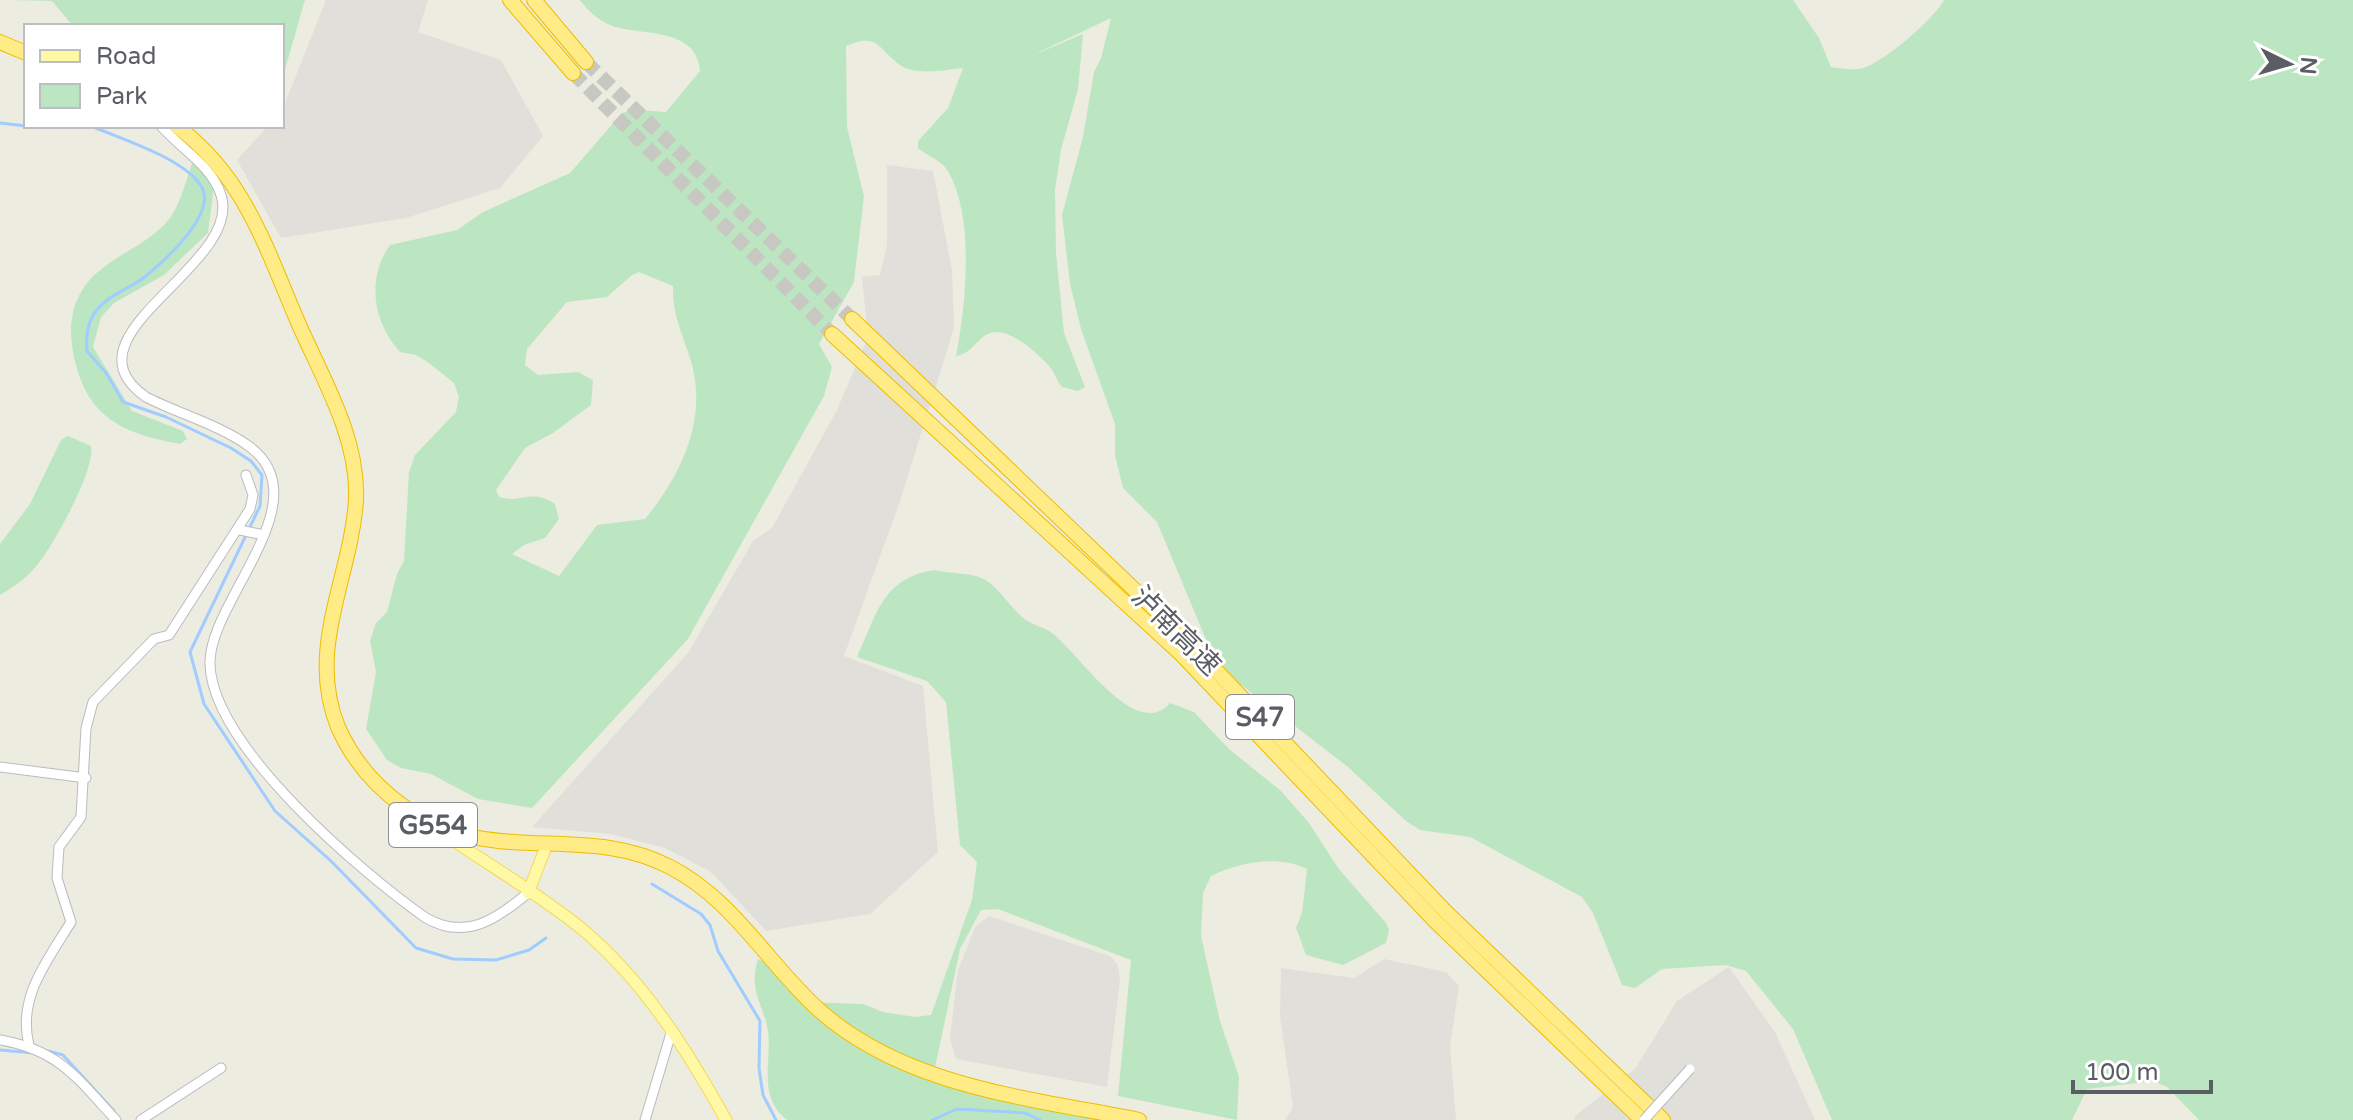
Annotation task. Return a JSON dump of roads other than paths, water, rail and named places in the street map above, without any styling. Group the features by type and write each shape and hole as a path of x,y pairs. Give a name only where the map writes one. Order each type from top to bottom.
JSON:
{"highway":[{"path":"510,0 573,73"},
{"path":"534,0 586,62"},
{"path":"0,42 24,52"},
{"name":"G554","path":"179,128 211,157 240,196 270,256 338,415 350,454 356,500 328,629 329,693 338,727 357,760 381,789 424,820 475,840 622,850 679,872 732,915 817,1007 853,1035 892,1057 965,1084 1139,1120"},
{"name":"泸南高速","path":"852,319 1190,643 1445,911 1663,1120"},
{"name":"泸南高速","path":"832,334 1180,653 1435,921 1643,1120"}],"main road":[{"path":"424,820 572,922 601,946 672,1030 726,1120"},
{"path":"528,893 547,844"}],"street":[{"path":"163,128 213,179 221,195 223,212 208,247 130,334 123,349 122,365 132,385 146,397 245,444 259,456 272,487 272,509 264,535 217,631 209,663 219,699 264,771 304,816 395,894 438,924 463,928 488,923 528,893"},
{"path":"36,1048 23,1023 33,983 71,922 57,878 59,847 81,817 86,778 86,728 93,702 154,639 169,635 202,589 221,551 246,531 253,495 246,475"},
{"path":"246,531 264,535"},
{"path":"0,767 86,778"},
{"path":"645,1120 672,1030"},
{"path":"0,1040 36,1048 64,1063 116,1120"},
{"path":"141,1120 221,1068"},
{"path":"1643,1120 1690,1069"}],"waterway":[{"path":"0,123 24,126"},
{"path":"96,128 178,165 199,183 204,194 203,207 197,220 166,259 96,311 88,330 87,351 107,374 123,402 166,417 231,448 251,461 262,475 260,506 190,652 204,704 275,811 331,861 416,948 453,959 496,960 529,950 546,938"},
{"path":"652,884 701,914 710,925 718,951 760,1021 759,1068 763,1095 776,1120"},
{"path":"40,1049 63,1055 114,1111"},
{"path":"0,1050 34,1053"},
{"path":"932,1120 957,1109 1025,1113 1040,1120"}],"tunnel":[{"path":"586,62 852,319"},
{"path":"573,73 832,334"}]}
